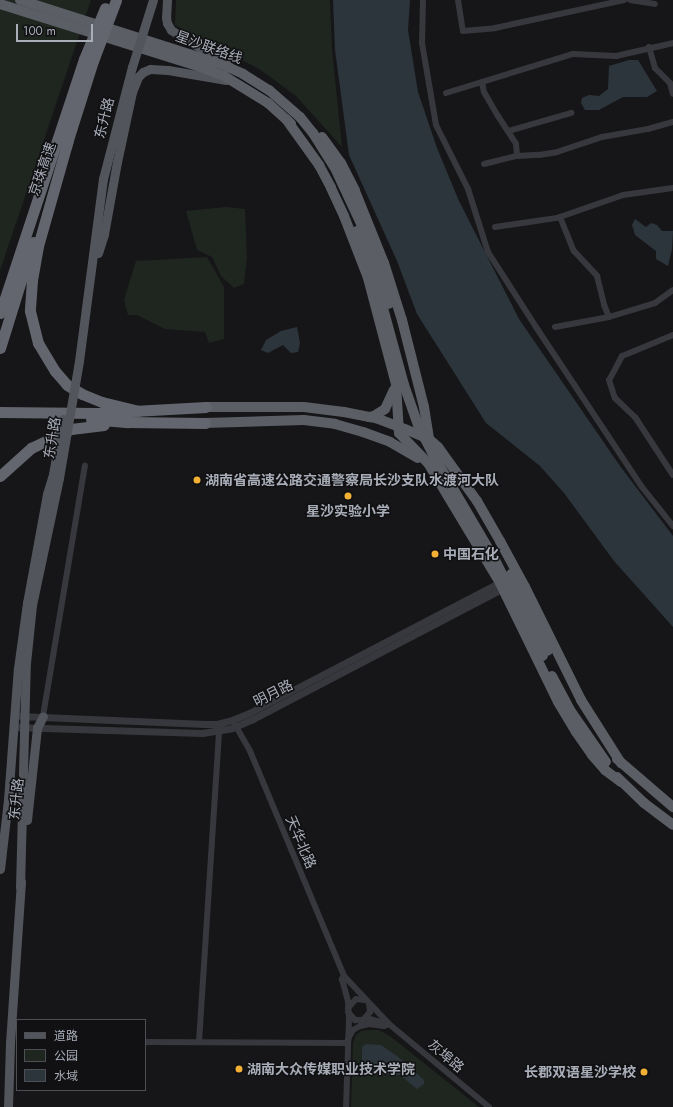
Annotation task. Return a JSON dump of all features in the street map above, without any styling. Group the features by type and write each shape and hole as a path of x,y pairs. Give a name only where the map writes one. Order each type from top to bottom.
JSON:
{"highway":[{"name":"星沙联络线","path":"20,0 221,64 239,72 268,90 300,117 313,133 334,166 360,230"},
{"name":"京珠高速","path":"1,310 108,0"},
{"name":"京珠高速","path":"0,348 24,270 68,140 88,60 116,0"},
{"path":"0,4 198,66 231,80 268,103 301,134 327,169 360,230 404,385 418,425 435,458 495,560 566,690 591,730 621,763 673,807"},
{"path":"300,117 325,140 341,163 356,191 376,241 402,320 424,407 429,439"},
{"path":"286,119 319,165 344,216 368,278 396,384 399,433 428,463 502,586 558,702 592,755 605,770 673,825"},
{"path":"68,140 38,246 32,280 30,311 38,343 55,371 67,385 82,394 102,402 138,411"},
{"path":"368,417 374,416 385,409 393,394 396,384"},
{"path":"0,412 97,413 206,407 304,407 368,417 398,426 429,439 443,452 473,495 519,576 580,700 621,763"},
{"path":"0,418 91,419 128,422 205,423 304,420 335,424 390,442 420,460 437,479"},
{"path":"0,476 31,448 71,429 128,422"},
{"path":"546,653 570,710 620,782"}],"main road":[{"name":"东升路","path":"8,1107 14,1043 26,663 32,606 92,270 103,179 148,0"},
{"name":"东升路","path":"76,360 100,179 113,118 153,0"},
{"path":"167,0 166,17 167,23 171,30 206,50 239,72"},
{"path":"92,270 104,234 132,92 138,77 143,72 150,69 168,70 231,80"},
{"name":"东升路","path":"0,869 8,800 18,668 27,603 47,494 56,476"},
{"name":"东升路","path":"20,887 37,728 43,716"}],"street":[{"path":"423,0 422,43 436,125 468,190 488,252 638,481 673,526"},
{"path":"458,0 463,31 495,28 624,0"},
{"path":"630,0 655,4"},
{"path":"446,93 573,54 616,56 673,42"},
{"path":"649,47 655,68 671,83 673,94"},
{"path":"482,82 484,92 516,144 518,156"},
{"path":"508,131 571,113"},
{"path":"484,164 518,156 558,152 602,137 648,129 673,122"},
{"path":"495,227 560,217 623,195 673,188"},
{"path":"560,217 574,251 597,276 604,305 609,317"},
{"path":"555,328 609,317 655,303 673,290"},
{"path":"673,335 622,356 609,380 615,398 635,416 673,474"},
{"path":"43,716 85,466"},
{"name":"明月路","path":"13,727 194,733 219,730 519,576"},
{"name":"明月路","path":"14,716 43,716 116,721 217,724 223,722 234,723"},
{"path":"199,1042 219,730 223,722"},
{"name":"天华北路","path":"234,723 250,751 344,976"},
{"path":"344,976 342,979 348,1010 346,1107"},
{"name":"灰埠路","path":"344,976 349,979 354,988 388,1024 489,1107"},
{"path":"348,1010 356,999 367,1001 370,1012 366,1018"},
{"path":"348,1010 352,1018 358,1020 366,1018 388,1024"},
{"path":"355,1030 358,1020"},
{"path":"347,1042 350,1034 355,1030 369,1024 384,1026 388,1024"},
{"path":"146,1042 347,1042"}],"green space":[{"path":"0,0 91,0 0,271"},
{"path":"176,0 330,0 332,49 342,147 296,96 259,69 175,25"},
{"path":"226,207 245,209 247,257 244,284 234,288 221,276 212,257 197,250 186,211"},
{"path":"207,257 224,287 224,339 209,343 205,332 165,329 137,315 128,315 124,300 136,261"},
{"path":"379,1030 390,1036 479,1107 351,1107 353,1043 356,1035 361,1031"}],"water":[{"path":"333,0 410,0 408,30 418,92 437,148 459,201 519,319 620,466 673,536 673,627 614,561 564,493 540,466 486,423 417,314 397,261 349,155 335,50"},
{"path":"629,60 638,60 657,91 647,97 623,97 599,110 585,110 581,103 582,98 589,95 599,96 608,89 609,66"},
{"path":"635,219 646,227 651,223 657,225 662,231 673,231 672,249 668,266 656,259 656,251 635,235 632,225"},
{"path":"297,327 300,343 298,352 291,353 283,345 268,353 261,350 266,340 281,331"},
{"path":"366,1044 381,1045 397,1056 424,1080 424,1084 417,1089 400,1075 374,1074 362,1061 362,1047"}],"place":[{"name":"湖南省高速公路交通警察局长沙支队水渡河大队","path":"197,480"},
{"name":"星沙实验小学","path":"348,496"},
{"name":"中国石化","path":"435,554"},
{"name":"湖南大众传媒职业技术学院","path":"239,1069"},
{"name":"长郡双语星沙学校","path":"644,1072"}]}
